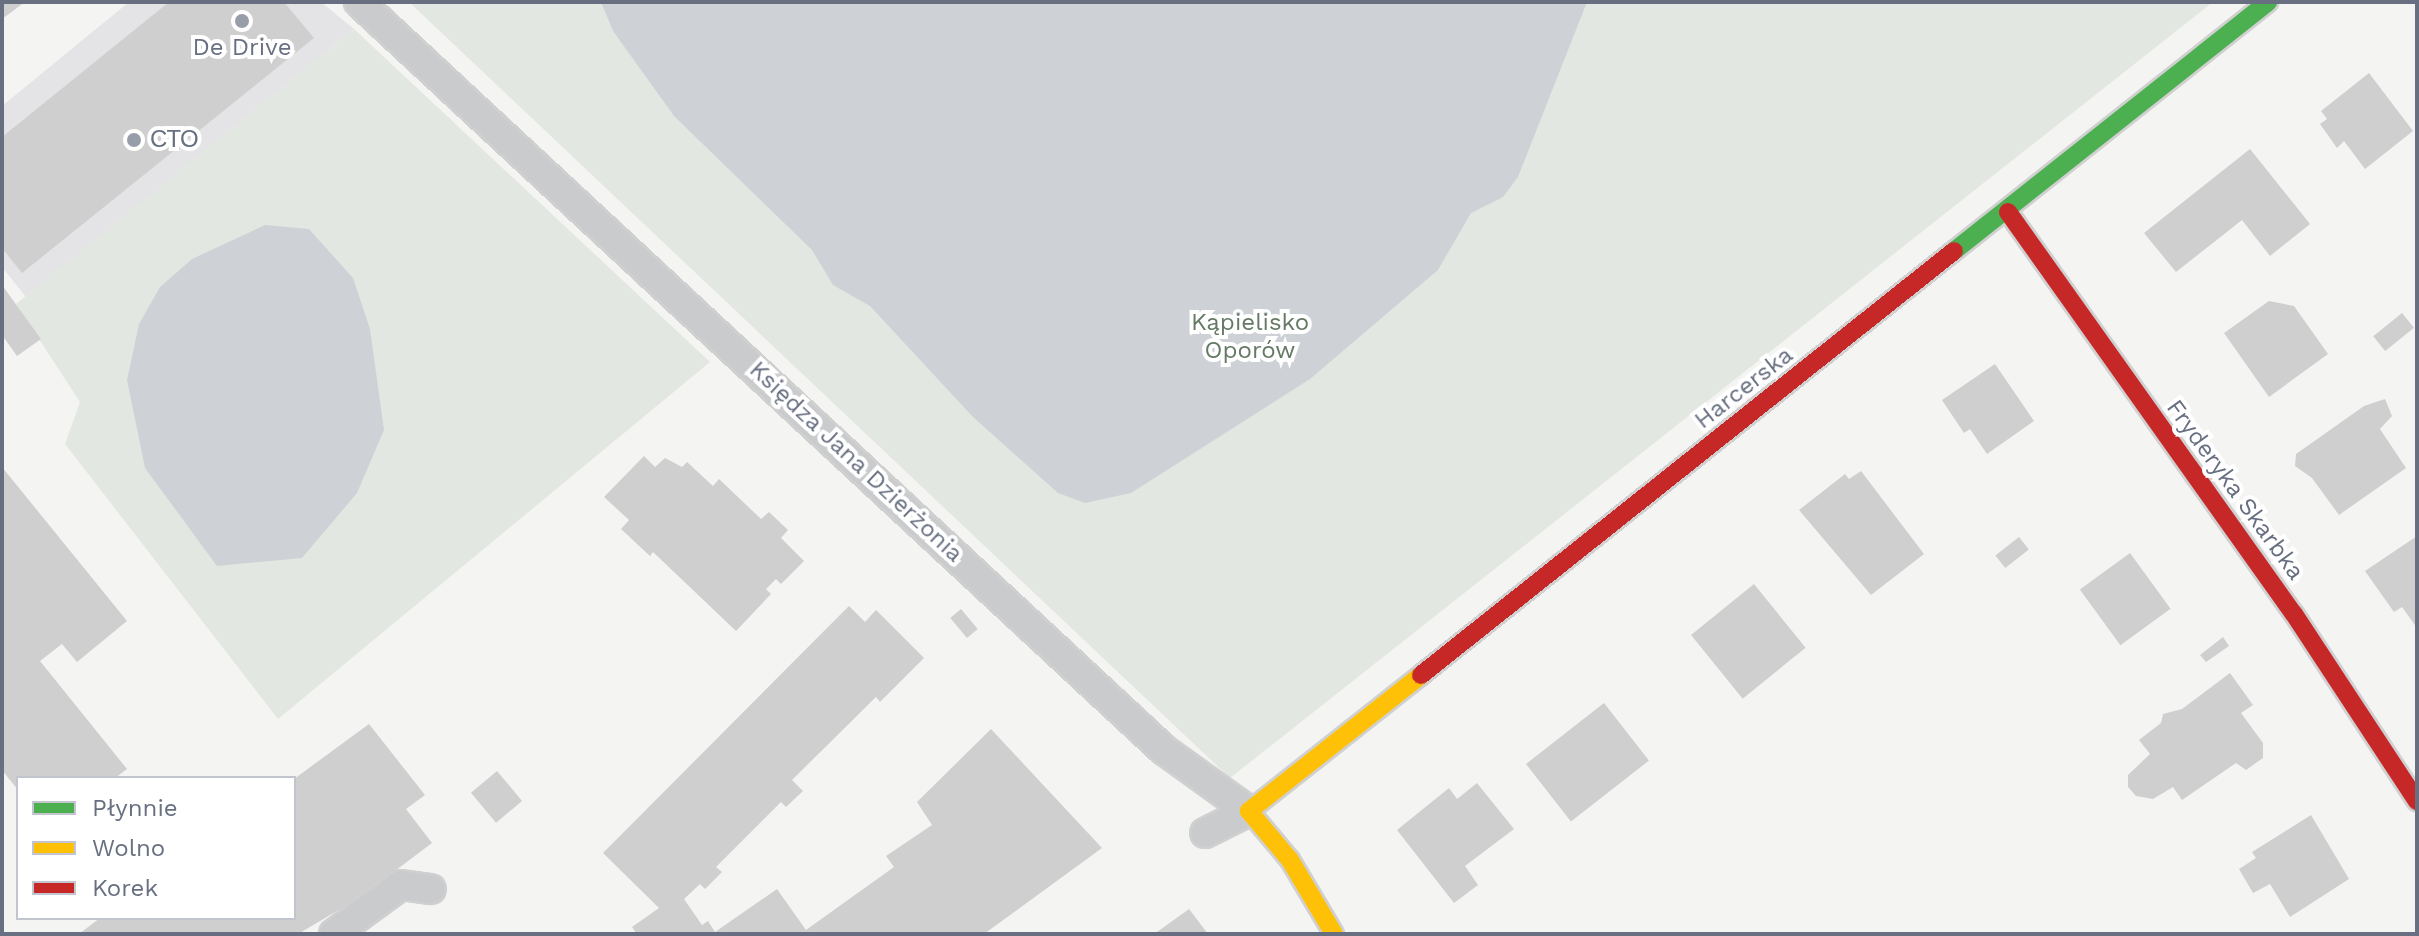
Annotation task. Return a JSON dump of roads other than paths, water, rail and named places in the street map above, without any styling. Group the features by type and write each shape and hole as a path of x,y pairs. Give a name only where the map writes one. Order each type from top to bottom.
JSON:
{"street":[{"name":"Harcerska","path":"1249,811 2008,212 2268,2"},
{"name":"Fryderyka Skarbka","path":"2008,212 2294,614 2417,801"},
{"name":"Księdza Jana Dzierżonia","path":"1249,811 1290,860 1334,934"}],"lane":[{"name":"Księdza Jana Dzierżonia","path":"359,2 1164,750 1249,811"},
{"path":"1205,833 1249,811"},
{"path":"334,934 401,885 431,889"}],"place":[{"name":"De Drive","path":"242,21"},
{"name":"СТО","path":"134,140"}],"park label":[{"name":"Kąpielisko Oporów","path":"1250,337"}]}
